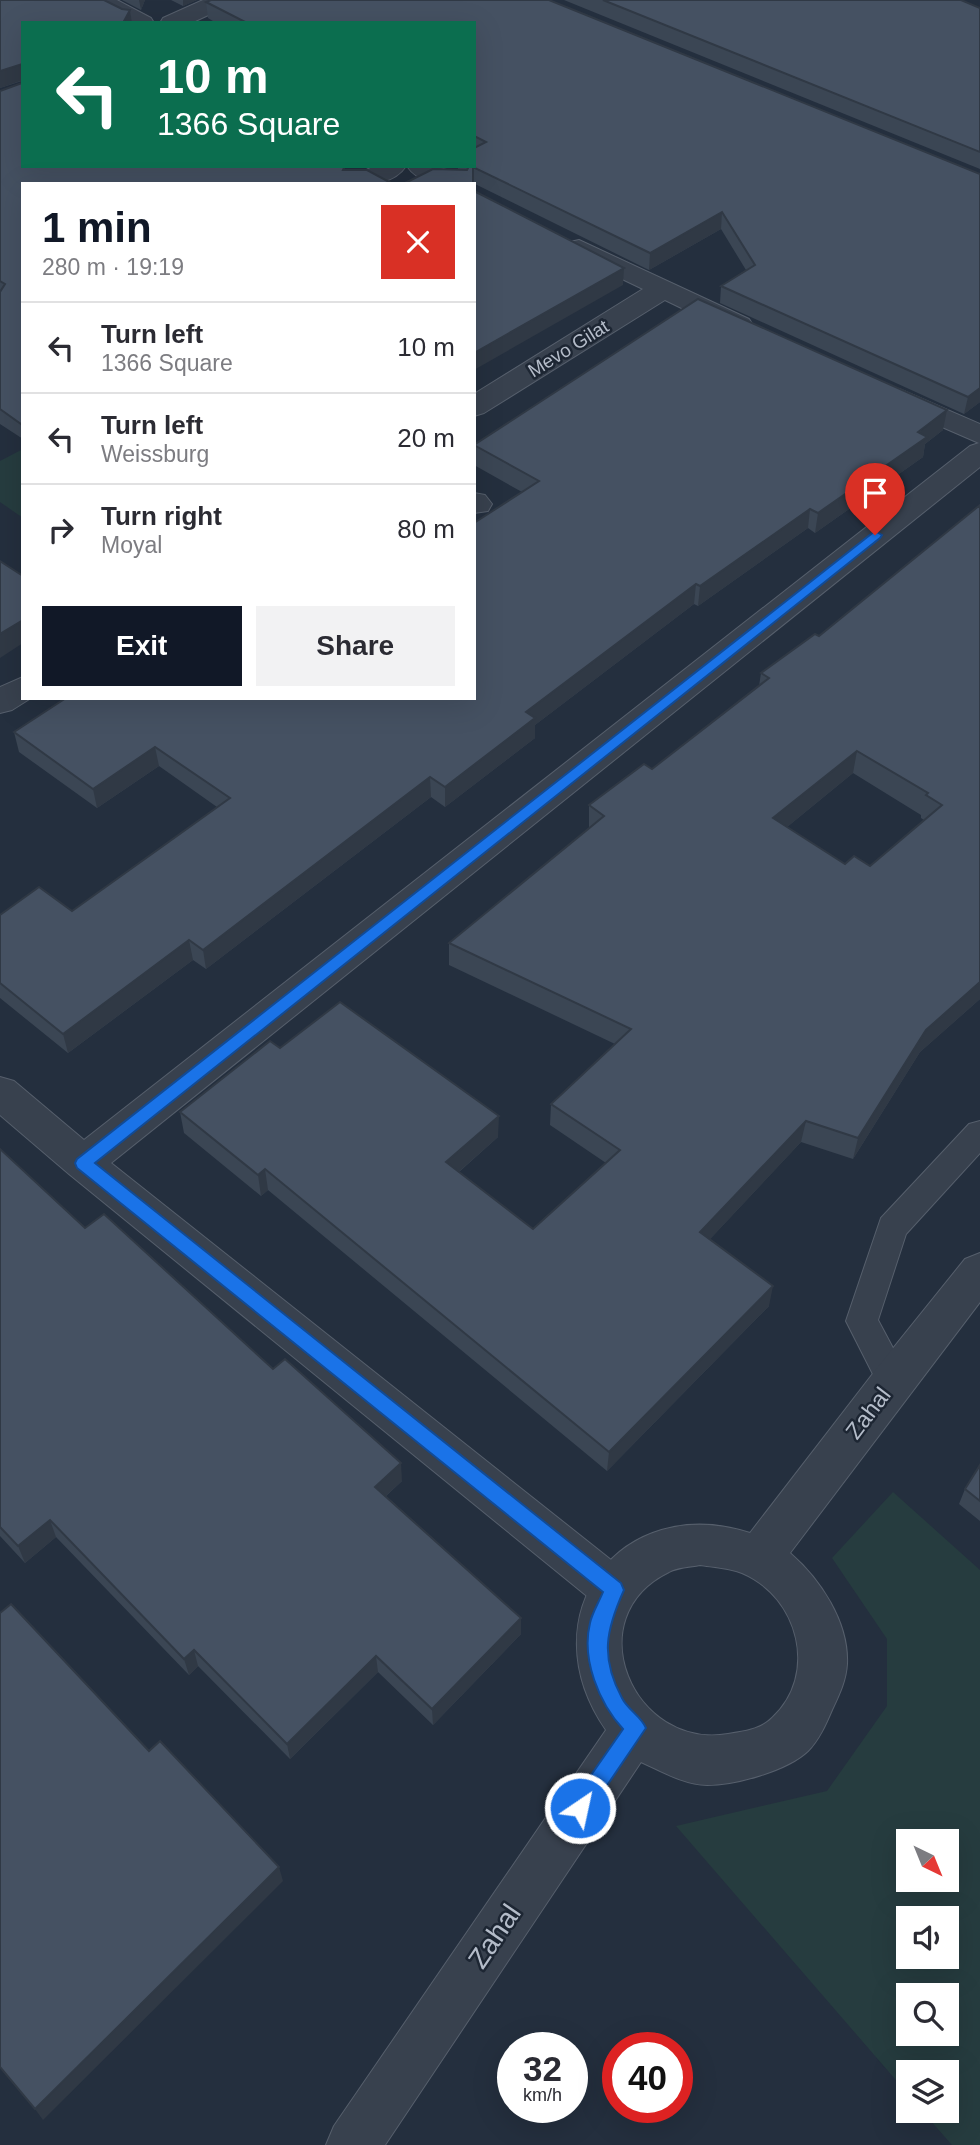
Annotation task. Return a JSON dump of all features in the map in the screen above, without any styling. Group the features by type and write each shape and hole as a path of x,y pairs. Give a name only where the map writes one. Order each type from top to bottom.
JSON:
{"street":[{"path":"100,0 139,21"},
{"path":"175,21 222,0"},
{"path":"363,182 390,168"},
{"path":"423,168 450,182"},
{"path":"562,239 661,290 759,334"},
{"name":"Mevo Gilat","path":"476,406 661,290"},
{"path":"870,385 980,435"},
{"path":"83,1163 980,452"},
{"path":"0,702 21,689"},
{"path":"0,1091 83,1163 614,1590"},
{"name":"Zahal","path":"759,1558 893,1380 980,1271"},
{"path":"700,1544 738,1550 759,1558 790,1581 807,1604 822,1639 824,1659 817,1695 790,1735 757,1754 704,1761 665,1750 636,1728 616,1707 598,1660 600,1623 614,1590 626,1574 657,1554 700,1544"},
{"name":"Zahal","path":"353,2145 636,1728"}],"lane":[{"path":"893,1380 862,1321 892,1227 980,1133"}],"green space":[{"path":"21,450 21,517 0,502 0,461"},
{"path":"893,1492 980,1570 980,2145 952,2145 933,2123 959,2123 959,2060 896,2060 896,2080 676,1826 827,1791 887,1706 887,1639 832,1558"}],"building":[{"path":"0,0 104,0 130,10 124,21 21,21 21,64 0,71"},
{"path":"549,0 980,174 980,388 968,397 721,286 755,265 722,212 650,253 475,168 476,147 486,142 476,137 476,21 243,21 206,2"},
{"path":"603,0 961,0 980,8 980,152"},
{"path":"21,83 21,168 344,168 343,170 367,170 389,182 21,182 21,424 0,409 0,292 5,284 0,281 0,91"},
{"path":"473,168 473,182 407,182 433,169"},
{"path":"476,192 624,268 476,352"},
{"path":"698,299 947,410 918,432 927,437 818,513 810,509 700,586 696,584 526,712 535,718 445,787 430,777 203,950 189,940 63,1034 0,983 0,915 39,887 72,911 230,798 155,747 93,789 14,732 63,700 476,700 476,522 539,481 476,444"},
{"path":"980,505 980,982 926,1030 858,1138 806,1121 700,1232 773,1286 609,1452 265,1169 258,1175 180,1112 270,1041 280,1048 340,1002 499,1116 446,1162 533,1229 620,1150 551,1104 631,1029 449,943 604,816 589,805 644,764 652,769 769,678 761,673 815,634 819,636","holes":["857,751 928,793 926,795 942,805 870,866 854,856 845,864 773,818"]},
{"path":"0,561 21,575 21,621 0,634"},
{"path":"0,1149 85,1228 104,1214 273,1369 285,1359 401,1463 375,1487 521,1618 432,1709 376,1656 287,1744 194,1650 184,1659 50,1520 18,1546 0,1527"},
{"path":"980,1465 980,1501 965,1489"},
{"path":"11,1604 149,1751 160,1741 279,1867 35,2109 0,2067 0,1613"}],"route":[{"path":"580,1808 636,1728 616,1707 598,1660 600,1623 614,1590 83,1163 875,535"}]}
